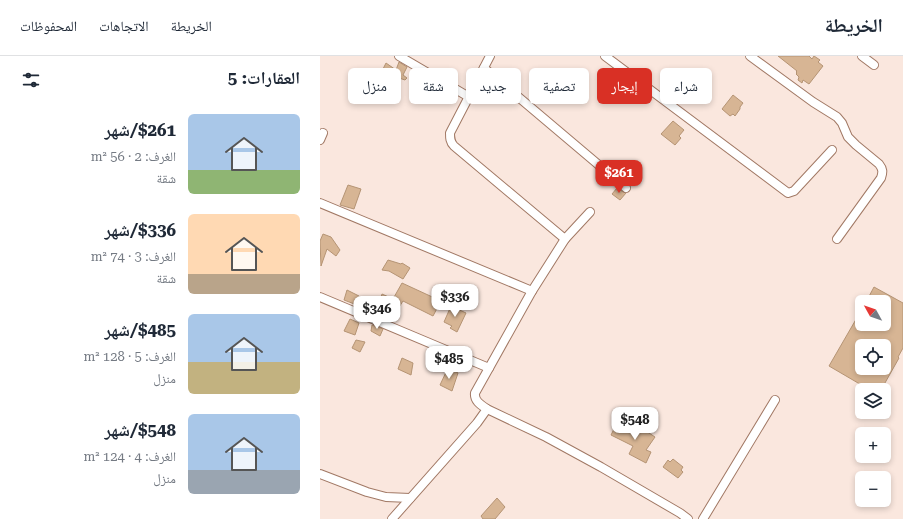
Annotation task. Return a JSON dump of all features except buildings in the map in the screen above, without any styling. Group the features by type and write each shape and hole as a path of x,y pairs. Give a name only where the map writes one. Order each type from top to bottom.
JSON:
{"street":[{"path":"399,56 466,94"},
{"path":"484,68 490,56"},
{"path":"605,56 788,193 794,191 832,150"},
{"path":"750,56 836,117 842,123 848,137 880,164 882,168 883,174 881,178 836,239"},
{"path":"862,56 874,65"},
{"path":"521,99 626,188"},
{"path":"466,102 450,133 450,139 454,146 565,239"},
{"path":"320,203 532,291"},
{"path":"590,212 565,239 532,291 475,393 475,396 477,401 487,409 546,437 601,467 677,516 688,519"},
{"path":"320,297 489,368"},
{"path":"703,519 775,400"},
{"path":"392,519 478,423 487,409"},
{"path":"320,474 367,492 386,497 410,498"}]}
